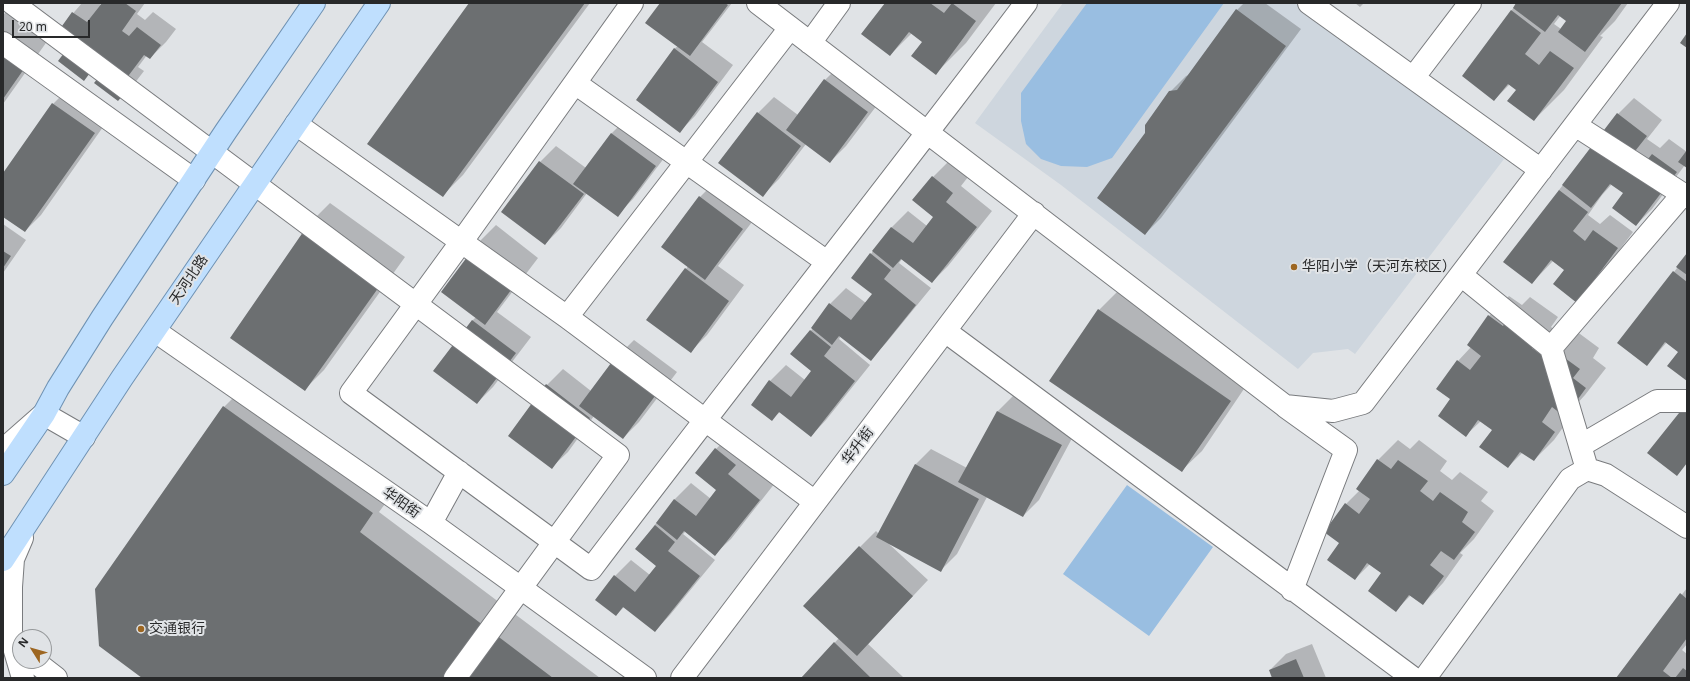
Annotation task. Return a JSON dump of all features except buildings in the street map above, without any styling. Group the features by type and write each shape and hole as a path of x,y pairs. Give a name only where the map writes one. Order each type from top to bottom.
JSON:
{"main road":[{"path":"3,474 44,414 79,354 194,180 314,3"},
{"name":"天河北路","path":"3,560 122,378 379,3"}],"street":[{"path":"12,3 618,455 455,678"},
{"path":"632,3 462,241 351,392 592,569 705,419 928,133 1026,3"},
{"path":"758,3 1285,406 1346,450 1292,590"},
{"path":"810,43 839,3"},
{"path":"1309,3 1541,170"},
{"path":"1413,78 1470,3"},
{"path":"1285,406 1333,411 1363,403 1668,3"},
{"path":"567,317 790,28"},
{"path":"3,43 194,180"},
{"path":"575,83 827,262"},
{"path":"296,124 567,317 815,502"},
{"path":"1551,348 1685,195 1575,125"},
{"name":"华升街","path":"682,678 1034,213"},
{"path":"1461,275 1551,348 1587,469"},
{"name":"华阳街","path":"155,331 431,523 645,678"},
{"path":"945,331 1292,590 1413,678"},
{"path":"1580,446 1657,401 1687,402"},
{"path":"3,450 44,414 84,437"},
{"path":"1425,678 1570,479 1587,469 1606,475 1687,527"},
{"path":"431,523 459,472"},
{"path":"12,636 10,632 10,587 13,559 34,512"},
{"path":"44,669 56,678"}],"shaded area":[{"name":"华阳小学（天河东校区）","path":"1063,3 1295,3 1504,159 1355,354 1348,349 1313,353 1298,369 1061,185 975,123"},
{"path":"1087,3 1224,3 1112,158 1087,167 1061,166 1041,159 1026,144 1021,121 1021,93"},
{"path":"1127,485 1213,547 1149,636 1063,574"}],"place":[{"name":"华阳小学（天河东校区）","path":"1294,267"},
{"name":"交通银行","path":"141,629"}]}
